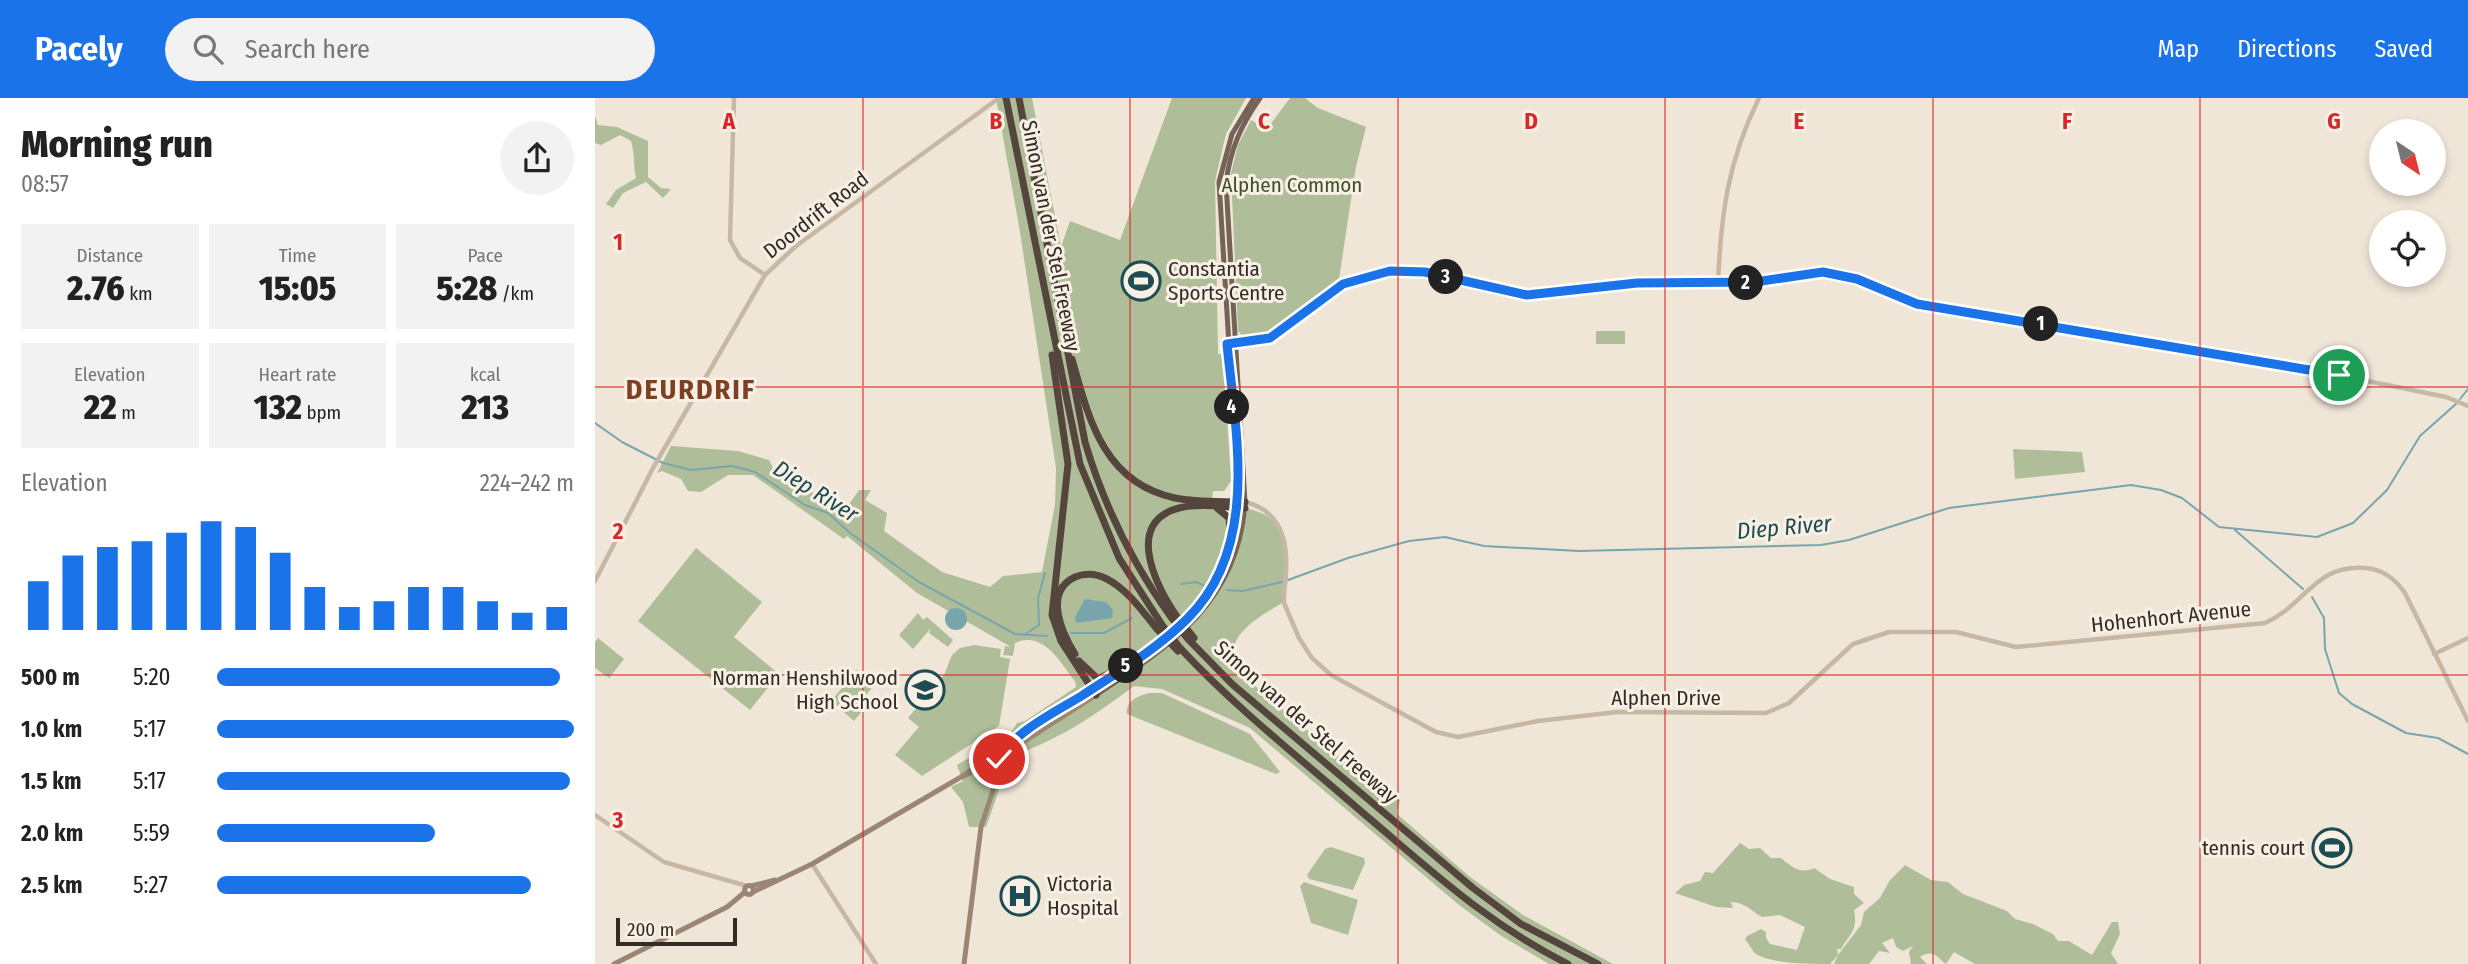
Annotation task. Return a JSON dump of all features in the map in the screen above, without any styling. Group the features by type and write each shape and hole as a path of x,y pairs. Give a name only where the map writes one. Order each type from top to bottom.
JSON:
{"highway":[{"name":"Simon van der Stel Freeway","path":"1006,98 1071,431 1092,499 1123,565 1160,627 1207,677 1465,900 1515,936 1568,964"},
{"name":"Simon van der Stel Freeway","path":"1019,98 1079,416 1097,480 1127,548 1173,616 1253,702 1497,907 1542,936 1598,964"},
{"path":"1060,315 1089,420 1095,436 1114,464 1137,483 1163,495 1241,505"},
{"path":"1052,334 1051,351 1068,464 1052,615 1057,634 1096,691"},
{"path":"1173,616 1152,572 1148,552 1151,530 1169,512 1195,506 1241,505"},
{"path":"1211,507 1228,517 1231,543"},
{"path":"1096,691 1062,631 1058,614 1062,589 1073,578 1094,575 1107,579 1125,592 1160,627"},
{"path":"1079,661 1098,679 1127,665"}],"main road":[{"path":"1231,344 1226,183 1228,160 1237,135 1260,98"},
{"path":"614,964 727,907 748,890 783,879 812,864 961,777 1179,637 1206,609 1235,557 1241,505 1219,182 1233,134 1253,100"},
{"path":"961,777 1019,746 1174,631 1199,605 1220,573 1241,505"},
{"path":"999,769 999,758 1011,744"},
{"path":"964,964 977,848 999,769 1005,758 1019,746"}],"street":[{"path":"734,98 730,240 740,258 765,275"},
{"name":"Doordrift Road","path":"595,580 653,468 765,275 796,246 999,98"},
{"path":"1718,283 1727,181 1759,98"},
{"path":"1231,344 1262,341 1277,334 1343,284 1377,273 1425,272 1527,295 1637,283 1755,282 1823,272 1843,275 1917,304 2294,366 2446,397 2468,406"},
{"name":"Alphen Drive","path":"1241,505 1265,513 1280,526 1286,541 1288,562 1283,604 1309,655 1331,675 1436,732 1462,737 1538,721 1617,712 1766,713 1789,703 1853,644 1888,632 1956,632 2007,648 2064,643"},
{"name":"Hohenhort Avenue","path":"2064,643 2265,624 2294,604 2329,572 2344,567 2382,572 2398,583 2468,721"},
{"path":"2434,654 2468,638"},
{"path":"595,815 664,862 748,890"},
{"path":"812,864 876,964"}],"green space":[{"path":"996,98 1032,98 1061,247 1070,221 1120,240 1172,98 1246,98 1226,134 1215,181 1218,354 1223,354 1231,481 1224,491 1213,491 1211,507 1226,514 1232,543 1238,544 1245,508 1262,513 1274,521 1286,544 1287,572 1282,603 1243,631 1233,651 1235,662 1241,674 1371,784 1400,800 1397,814 1470,877 1523,915 1613,964 1549,964 1500,935 1459,905 1250,728 1162,689 1134,686 1077,725 1015,755 1005,773 986,827 969,827 963,802 951,787 963,781 957,765 1010,734 1017,723 1025,721 1076,687 1075,681 1057,657 1042,644 1025,640 1015,643 1013,656 1003,655 1005,646 1011,647 917,593 847,536 844,539 753,475 728,475 701,492 688,491 681,479 662,471 657,473 671,446 738,451 769,460 773,468 844,512 859,490 871,490 865,500 887,513 884,531 942,572 990,587 1003,576 1042,572 1055,505 1056,468 1020,232"},
{"name":"Alphen Common","path":"1290,98 1305,98 1318,108 1366,127 1356,167 1339,279 1323,297 1296,317 1266,332 1243,337 1238,331 1231,173 1238,145 1251,120 1267,129"},
{"path":"595,116 598,125 617,127 648,141 648,177 661,188 671,189 663,198 646,182 623,193 613,208 606,204 616,190 636,178 633,150 631,141 620,135 601,145 595,143"},
{"path":"1596,331 1625,331 1625,344 1596,344"},
{"path":"2013,449 2082,452 2085,472 2015,479"},
{"path":"696,548 762,602 734,637 779,674 750,710 638,621"},
{"path":"918,613 923,620 927,617 953,640 948,647 929,633 931,628 913,649 899,635"},
{"path":"598,638 624,659 609,678 595,668 595,642"},
{"path":"974,645 1001,649 1000,657 1010,659 999,726 922,776 895,755 919,727 908,718 944,675 952,655 960,648"},
{"path":"857,670 875,684 862,700 867,705 854,721 831,701"},
{"path":"1149,693 1162,693 1250,734 1280,772 1276,774 1127,714 1130,702"},
{"path":"1740,843 1749,849 1760,848 1771,858 1781,858 1796,869 1804,871 1814,868 1830,879 1854,887 1854,894 1864,903 1854,910 1853,931 1841,949 1837,949 1838,955 1830,964 1781,962 1756,954 1745,940 1747,936 1761,929 1766,932 1770,944 1797,950 1805,927 1780,915 1762,917 1740,904 1731,902 1733,908 1716,907 1675,893 1684,885 1700,881 1705,872 1713,873"},
{"path":"1331,847 1364,858 1365,863 1353,890 1309,879 1307,875 1325,849"},
{"path":"1905,865 1931,880 1948,882 1963,894 2007,911 2015,919 2033,924 2053,934 2058,941 2069,941 2092,955 2112,922 2118,922 2120,934 2111,953 2118,964 1975,964 1954,952 1946,964 1935,955 1929,954 1920,957 1927,964 1911,964 1909,952 1913,946 1903,951 1896,947 1893,938 1882,943 1890,953 1879,951 1869,964 1834,964 1861,925 1864,912 1880,898 1890,880"},
{"path":"1304,882 1358,900 1348,935 1311,923 1300,886"}],"water":[{"path":"1085,599 1106,602 1113,610 1112,618 1076,623 1075,617"},
{"path":"956,608 964,611 967,619 964,627 956,630 948,627 945,619 948,611"}],"waterway":[{"path":"2460,399 2468,389"},
{"name":"Diep River","path":"1288,580 1348,558 1409,541 1445,537 1484,546 1579,551 1821,545 1849,540 1949,508 2131,485 2161,490 2182,498 2219,527 2317,537 2353,523 2387,490 2420,436 2457,403"},
{"name":"Diep River","path":"595,423 622,442 663,463 691,470 732,466 755,472 805,505 828,513 850,533 919,582 1015,634 1047,636"},
{"path":"2235,530 2303,589"},
{"path":"1024,635 1039,625 1038,598 1045,573"},
{"name":"Diep River","path":"1181,584 1196,582 1205,586"},
{"name":"Diep River","path":"1227,590 1243,591 1282,582"},
{"path":"2312,597 2324,618 2325,649 2339,693 2352,704 2406,733 2438,738 2468,754"},
{"name":"Diep River","path":"1071,633 1104,633 1132,618"}],"place":[{"name":"Constantia Sports Centre","path":"1141,281"},
{"name":"Norman Henshilwood High School","path":"925,690"},
{"name":"tennis court","path":"2332,848"},
{"name":"Victoria Hospital","path":"1020,896"}],"district":[{"name":"DEURDRIF","path":"691,389"}],"route":[{"path":"999,759 1004,750 1023,734 1174,631 1199,605 1215,582 1231,543 1238,508 1227,344 1270,338 1343,284 1365,276 1390,271 1415,271 1506,293 1535,295 1637,283 1744,283 1823,272 1857,279 1917,304 2339,375"}]}
